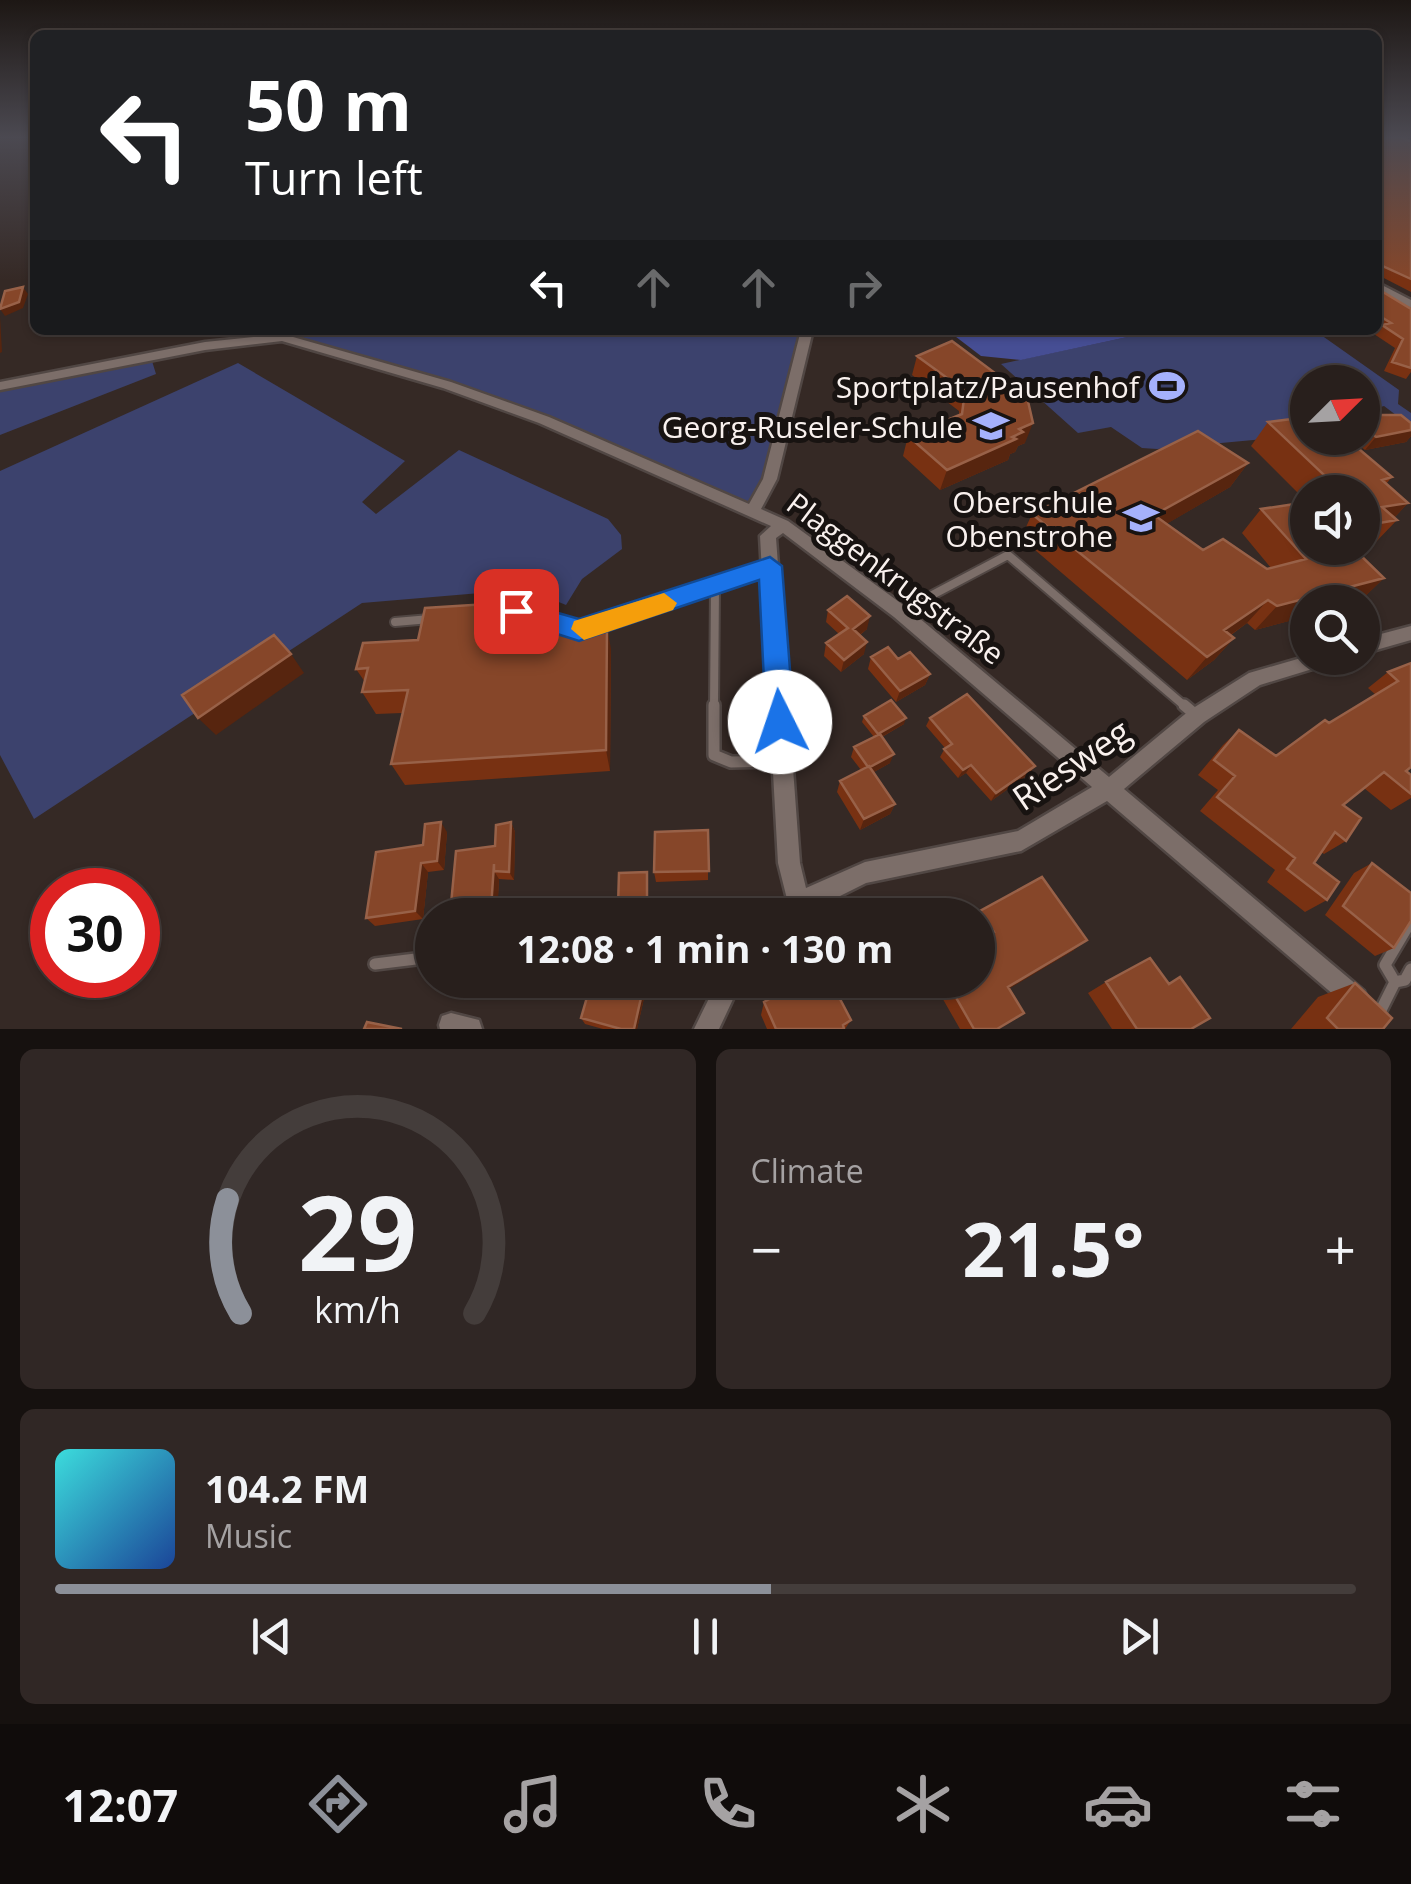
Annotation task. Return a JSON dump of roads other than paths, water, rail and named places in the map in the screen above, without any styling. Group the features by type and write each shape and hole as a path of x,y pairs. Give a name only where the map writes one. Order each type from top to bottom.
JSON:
{"street":[{"path":"1382,288 1411,305"},
{"path":"0,386 272,335"},
{"name":"Plaggenkrugstraße","path":"281,335 447,385 754,509 783,525 900,612 1384,1023"},
{"path":"754,509 770,478 806,335"},
{"path":"783,525 768,536 792,898"},
{"path":"1380,641 1411,632"},
{"name":"Riesweg","path":"814,898 865,873 1021,840 1110,788 1197,716 1255,679 1290,669"},
{"path":"706,1029 721,998"}],"lane":[{"path":"900,612 1008,555 1197,716"},
{"path":"477,615 516,611 579,630 770,566"},
{"path":"715,586 714,755 731,762 782,761"},
{"path":"395,622 442,618"},
{"path":"1384,1023 1395,982 1386,965 1411,922"},
{"path":"376,964 415,959"},
{"path":"1395,982 1405,980 1411,968"}],"place":[{"name":"Sportplatz/Pausenhof","path":"1167,386"},
{"name":"Georg-Ruseler-Schule","path":"991,426"},
{"name":"Oberschule Obenstrohe","path":"1141,518"}]}
